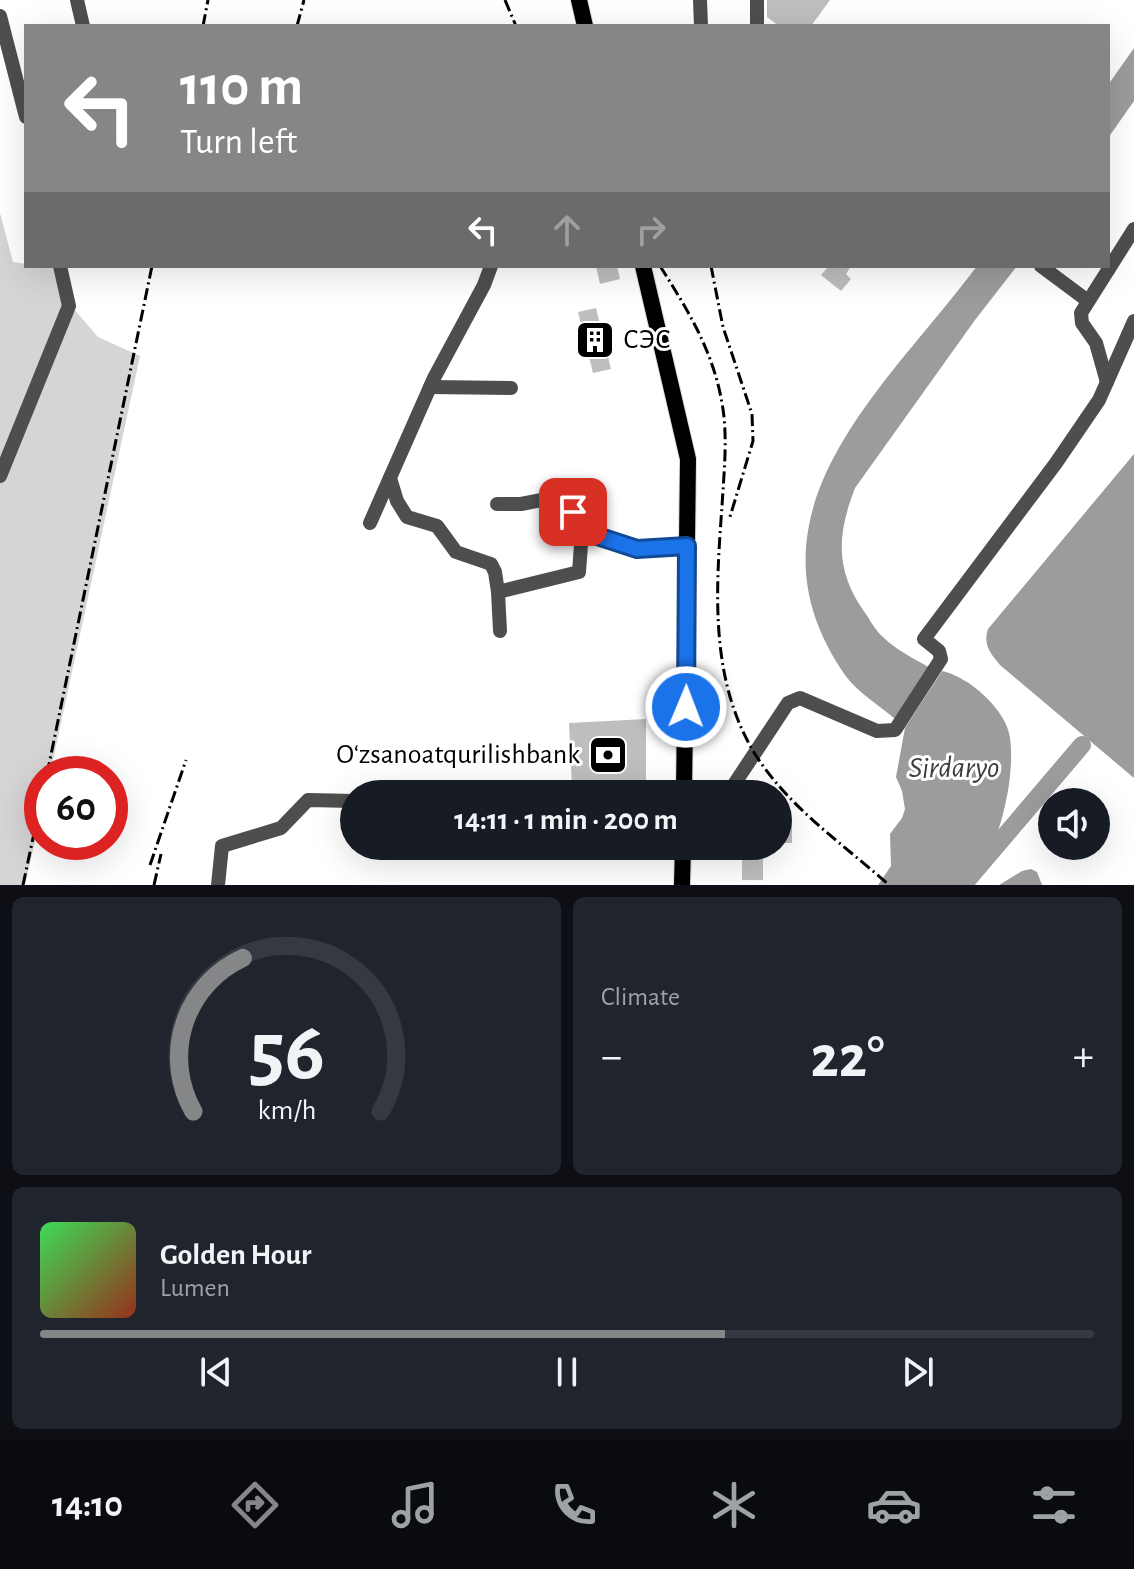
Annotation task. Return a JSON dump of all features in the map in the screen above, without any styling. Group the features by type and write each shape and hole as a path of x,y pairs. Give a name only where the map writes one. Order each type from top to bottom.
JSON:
{"main road":[{"path":"579,0 585,24"},
{"path":"643,268 688,459 684,780"},
{"path":"682,885 683,860"}],"street":[{"path":"77,0 83,24"},
{"path":"700,0 701,24"},
{"path":"757,0 757,24"},
{"path":"0,16 24,109"},
{"path":"1110,267 1134,229"},
{"path":"0,476 69,306 60,268"},
{"path":"370,523 430,387 490,268"},
{"path":"1044,268 1088,301"},
{"path":"1107,382 1096,343 1082,323 1081,313 1109,268"},
{"path":"737,780 788,703 800,698 877,731 895,730 941,659 939,651 924,639 1056,463 1099,400 1134,321"},
{"path":"430,387 511,388"},
{"path":"390,478 397,501 407,517 437,526 456,552 491,564 498,592 500,631"},
{"path":"497,504 521,504 568,495 579,530 637,549 687,546"},
{"path":"498,592 579,572 582,531"},
{"path":"218,885 222,846 281,828 308,800 340,801"}],"shaded area":[{"path":"0,213 13,262 24,264 24,268 61,269 67,301 98,337 140,356 54,756 24,756 24,860 31,860 25,885 0,885"}],"water":[{"path":"1134,48 1134,101 1110,135 1110,82"},
{"path":"975,268 1015,268 855,488 844,523 844,570 857,601 888,642 930,668 895,719 845,675 815,616 806,560 814,507 835,456 866,406"},
{"path":"1134,454 1134,778 1000,665 990,653 986,640 988,629"},
{"name":"Sirdaryo","path":"942,671 963,680 985,696 1007,727 1011,749 1010,773 998,831 976,863 972,877 974,885 878,885 891,866 890,834 905,809 896,777 905,728"},
{"path":"1031,869 1037,872 1042,885 999,885 1022,871"}],"building":[{"path":"767,0 830,0 812,24 776,24 767,17"},
{"path":"596,268 617,268 620,279 600,284"},
{"path":"827,268 850,268 846,274 851,279 841,291 821,275"},
{"name":"СЭС","path":"596,308 611,369 593,373 578,312"},
{"name":"Oʻzsanoatqurilishbank","path":"646,719 646,780 572,780 569,723"},
{"path":"742,860 763,860 763,880 742,880"}],"waterway":[{"name":"Sirdaryo","path":"963,885 1082,745"}],"railway":[{"path":"203,24 208,0"},
{"path":"298,24 304,0"},
{"path":"505,0 515,24"},
{"path":"51,756 152,268"},
{"path":"661,268 706,348 722,403 725,454 718,569 719,633 730,695 740,725 755,754 784,791 817,824 889,885"},
{"path":"711,268 723,327 752,414 753,441 729,520"},
{"path":"150,865 186,760"},
{"path":"154,885 161,854"},
{"path":"23,885 28,860"}],"place":[{"name":"СЭС","path":"595,340"},
{"name":"Oʻzsanoatqurilishbank","path":"608,755"}],"route":[{"path":"573,512 579,530 637,549 687,546 686,707"}]}
